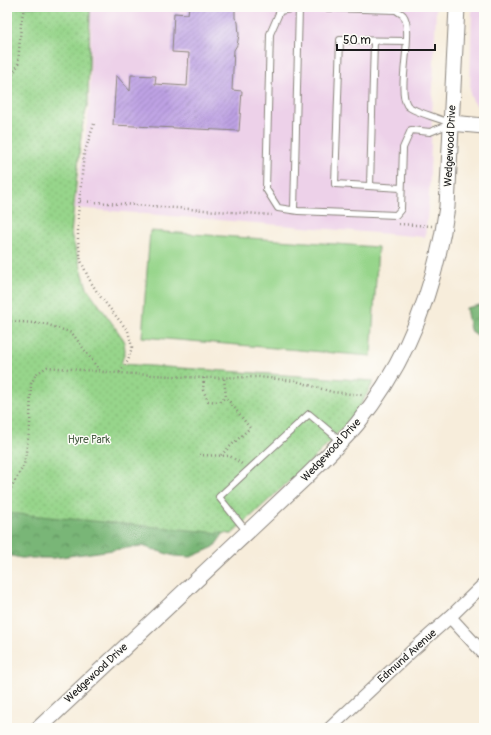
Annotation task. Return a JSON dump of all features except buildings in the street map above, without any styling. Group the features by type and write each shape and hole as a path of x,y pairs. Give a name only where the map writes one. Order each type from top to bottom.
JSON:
{"street":[{"name":"Wedgewood Drive","path":"39,728 341,442 377,396 402,355 424,307 438,257 444,227 447,207 452,123 457,7"},
{"path":"452,123 484,126"},
{"name":"Edmund Avenue","path":"330,728 484,584"},
{"path":"450,617 484,654"}],"lane":[{"path":"294,210 299,7"},
{"path":"299,7 396,10 404,16 407,27 404,91 407,105 415,111 429,114 452,123 430,132 411,130 403,148 400,209 396,216 278,208 266,189 270,34 280,11 299,7"},
{"path":"401,188 335,184 340,40 406,42"},
{"path":"370,186 374,41"},
{"path":"247,532 219,497 309,414 341,442"}],"path":[{"path":"7,85 18,64 21,24 24,7"},
{"path":"94,124 84,154 78,240 81,261 89,279 99,295 128,331 132,347 128,361 119,373"},
{"path":"80,201 278,215"},
{"path":"396,224 444,227"},
{"path":"7,321 46,324 72,333 100,372"},
{"path":"7,495 24,465 30,426 32,384 36,374 47,367 100,372 204,378 274,378 296,381 332,392 377,396"},
{"path":"204,378 203,390 208,401 219,402 226,397"},
{"path":"221,455 250,428 226,397 224,378"},
{"path":"199,454 230,456 250,468"}],"shaded area":[{"path":"91,7 436,7 429,199 425,237 75,208 90,102"},
{"path":"472,7 484,7 484,108 478,107 470,94"}],"green space":[{"name":"Hyre Park","path":"7,7 90,7 88,102 82,127 66,271 114,355 232,534 224,533 214,547 191,557 174,556 142,546 54,558 21,558 7,555"},
{"name":"Hyre Park","path":"7,7 90,7 88,102 82,127 71,234 87,288 124,340 125,351 121,364 374,381 356,413 316,456 232,534 7,513"},
{"path":"150,231 378,247 371,356 142,337"},
{"path":"484,304 484,340 470,330 466,308"}]}
